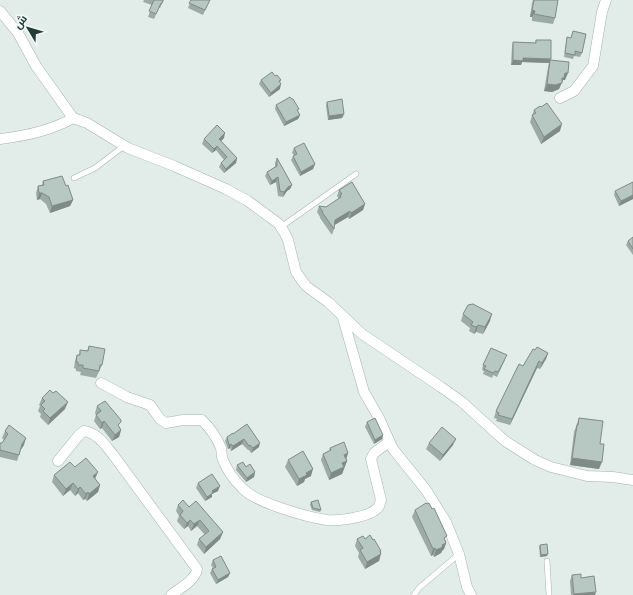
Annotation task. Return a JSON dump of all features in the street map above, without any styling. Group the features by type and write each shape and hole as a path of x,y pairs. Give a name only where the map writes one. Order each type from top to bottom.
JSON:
{"street":[{"path":"560,98 574,91 593,66 600,32 602,12 606,0"},
{"path":"0,11 18,33 36,66 73,118 87,123 124,146 226,189 248,201 271,218 281,227 288,240 296,272 306,286 328,302 343,318 382,349 457,398 505,441 535,460 551,467 587,476 613,477 633,480"},
{"path":"0,139 22,136 53,128 73,118"},
{"path":"343,318 364,392 379,418 393,449 437,505 446,522 459,554 470,595"},
{"path":"101,383 127,397 150,405 160,419 166,423 183,420 202,420 211,431 221,449 222,459 242,489 271,505 306,516 329,520 356,518 372,512 379,506 381,500 371,459 374,453 389,442"},
{"path":"58,460 84,431 92,432 114,456 197,569 191,580 171,595"}],"lane":[{"path":"74,178 95,168 124,146"},
{"path":"281,227 356,174"},
{"path":"414,595 419,588 459,554"},
{"path":"547,561 549,595"}],"building":[{"path":"154,0 163,0 156,14 149,11"},
{"path":"191,0 210,0 205,10 189,3"},
{"path":"534,0 558,0 555,18 534,14 535,11 532,10"},
{"path":"573,31 586,34 582,53 575,51 575,55 565,53 567,37 571,38"},
{"path":"536,40 551,40 551,59 523,58 523,61 513,60 513,42 536,43"},
{"path":"550,60 569,62 568,73 565,73 564,78 562,78 562,83 555,85 547,84"},
{"path":"272,72 281,80 279,81 281,84 271,93 261,80"},
{"path":"290,97 299,109 297,110 300,115 286,122 276,105"},
{"path":"342,99 344,114 329,116 327,102"},
{"path":"547,103 562,124 544,137 532,115 536,113 534,110"},
{"path":"217,125 225,133 219,139 237,158 226,169 221,163 227,157 217,146 214,149 204,139"},
{"path":"304,143 315,164 301,172 293,156 297,154 294,148"},
{"path":"277,158 292,185 284,192 280,191 278,177 272,181 267,172 277,166"},
{"path":"62,176 66,186 68,185 73,200 52,206 49,197 39,193 38,186 44,185 43,181"},
{"path":"352,182 365,204 351,213 350,211 335,220 334,229 319,206 326,207 341,197 340,195 342,194 339,190"},
{"path":"633,182 633,195 621,201 615,191"},
{"path":"633,237 633,249 628,241"},
{"path":"473,304 492,314 485,327 478,325 476,327 471,325 473,322 463,314 468,305"},
{"path":"89,346 105,349 102,365 100,365 99,371 83,368 83,365 78,365 78,362 76,362 77,355 80,355 80,350 88,351"},
{"path":"537,347 548,353 542,363 539,361 512,419 498,415 499,413 496,411 519,364 523,366 533,349 535,350"},
{"path":"491,348 507,355 498,372 495,371 493,373 484,369 486,366 483,365"},
{"path":"50,390 53,393 56,391 68,402 50,418 43,411 45,409 41,405 45,401 42,398"},
{"path":"105,401 121,420 118,425 121,430 115,435 104,421 102,423 96,415 101,411 97,406"},
{"path":"375,418 383,435 375,440 367,422"},
{"path":"579,418 603,421 600,444 604,444 602,462 572,458"},
{"path":"247,424 260,443 253,448 250,445 249,446 244,439 233,446 231,444 229,445 227,437"},
{"path":"9,425 26,438 22,444 19,455 0,450 0,443 2,443 8,434 5,431"},
{"path":"442,427 456,439 443,455 429,443"},
{"path":"344,442 348,453 344,455 347,461 342,463 344,467 331,473 323,454 331,450 330,448"},
{"path":"303,451 313,469 306,473 307,475 299,479 288,460"},
{"path":"86,458 98,472 93,476 100,485 89,494 88,492 86,494 80,487 78,489 73,483 66,489 54,475 70,462 75,467"},
{"path":"243,462 246,467 250,464 255,472 247,478 237,465"},
{"path":"212,474 220,486 212,491 213,493 207,497 198,483"},
{"path":"183,500 189,507 196,501 223,532 206,547 199,539 209,531 200,520 194,524 190,520 187,523 180,515 183,511 178,505"},
{"path":"318,500 321,510 313,508 311,502"},
{"path":"426,503 429,503 432,509 434,508 447,536 444,538 446,543 442,545 443,547 436,550 435,548 433,549 415,510"},
{"path":"370,535 381,551 381,554 367,562 360,550 363,548 357,539 363,536 365,539"},
{"path":"547,544 548,554 541,555 540,545"},
{"path":"221,556 230,573 218,580 212,569 216,567 213,560"},
{"path":"581,574 581,578 594,576 596,592 574,594 572,575"}]}
